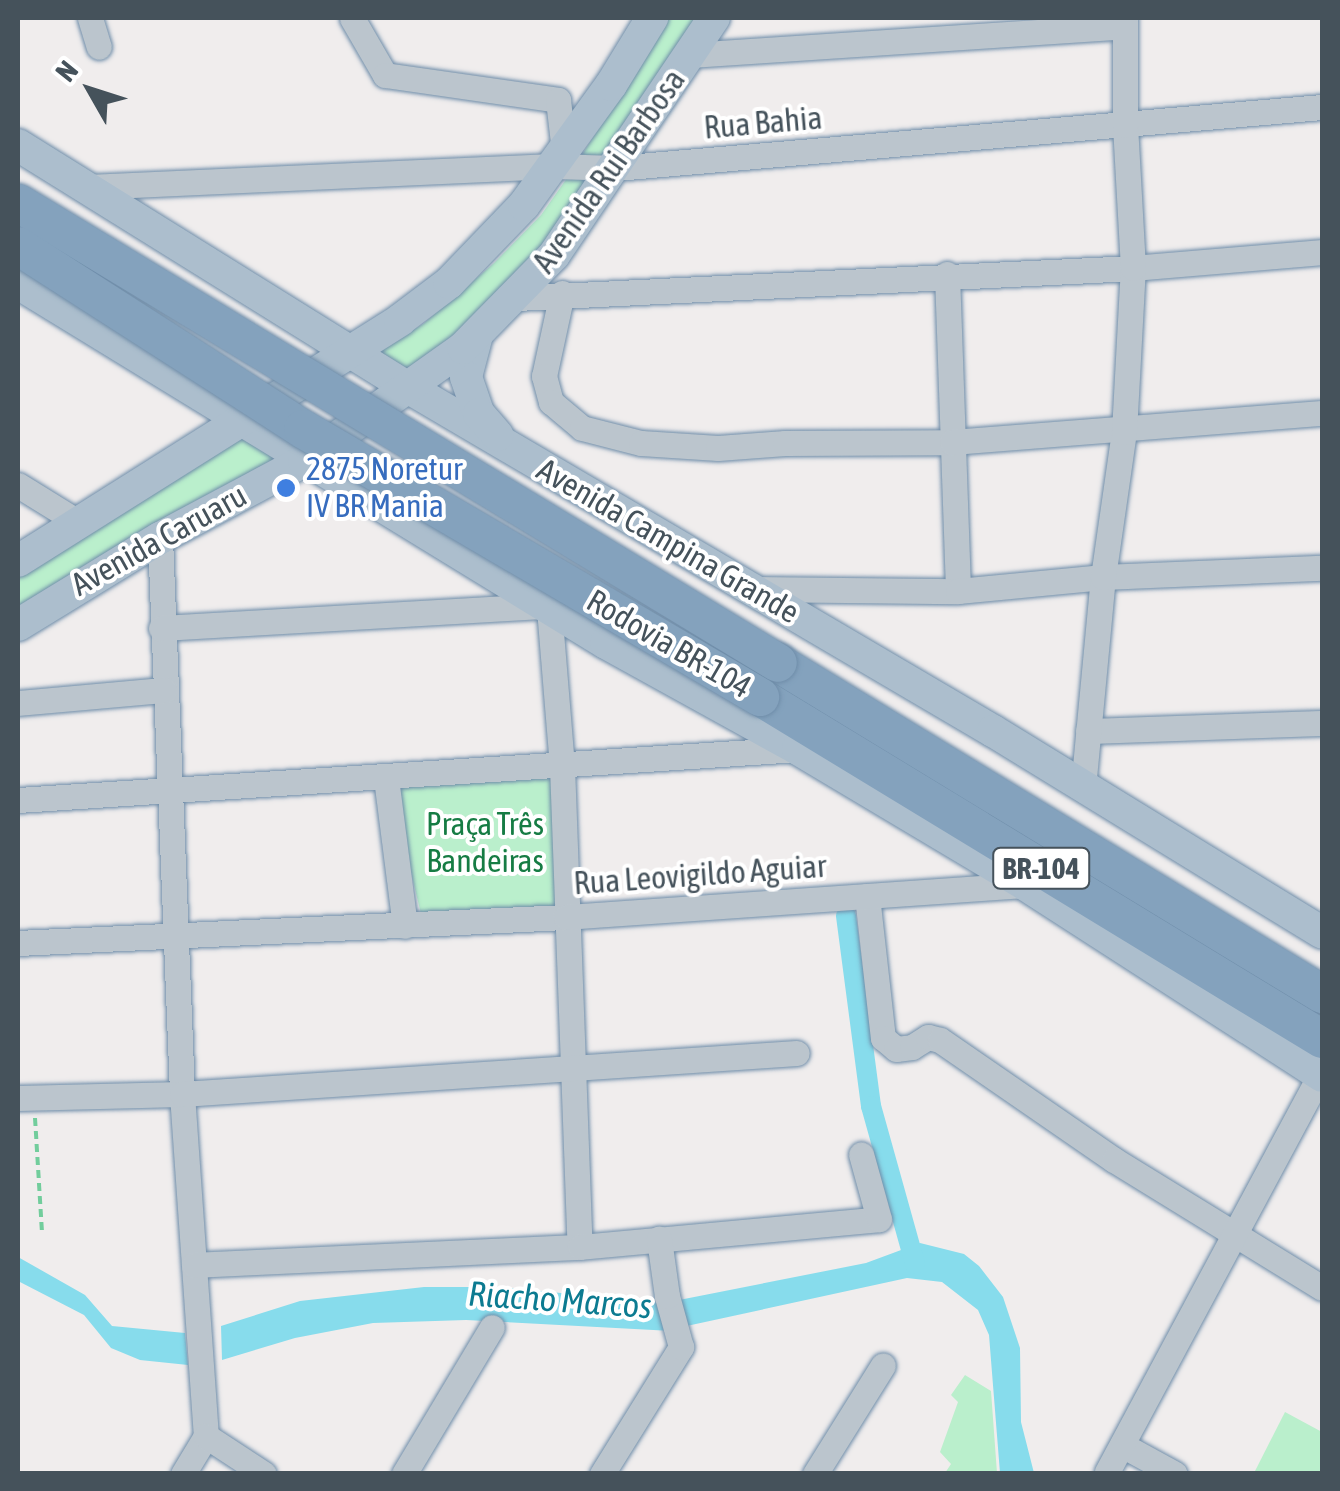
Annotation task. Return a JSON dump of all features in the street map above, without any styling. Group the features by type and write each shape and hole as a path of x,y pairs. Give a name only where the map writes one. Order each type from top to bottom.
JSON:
{"highway":[{"name":"Rodovia BR-104","path":"18,203 1322,994"},
{"name":"Rodovia BR-104","path":"18,246 303,430 760,697 1322,1063"}],"main road":[{"name":"Avenida Rui Barbosa","path":"252,428 350,350 449,283 498,234 558,159 652,18"},
{"name":"Avenida Rui Barbosa","path":"304,461 409,388 516,298 554,255 616,168 714,18"},
{"name":"Avenida Campina Grande","path":"18,145 409,388 1322,933"},
{"path":"18,283 547,607 798,749 1322,1063"},
{"path":"477,334 466,377 470,397 506,446"},
{"name":"Avenida Caruaru","path":"18,561 78,522 252,428"},
{"name":"Avenida Caruaru","path":"18,625 160,538 304,461"}],"street":[{"path":"90,18 99,47"},
{"path":"352,18 385,76 558,100 558,159"},
{"path":"691,56 1125,22 1125,125 1133,268 1124,432 1103,577 1082,788"},
{"name":"Rua Bahia","path":"88,187 558,159 616,168 1322,107"},
{"path":"516,298 947,274 1133,268 1322,252"},
{"path":"947,274 958,591"},
{"path":"562,293 544,376 551,402 582,428 641,444 718,448 952,442 1124,432 1322,412"},
{"path":"18,485 78,522"},
{"path":"160,538 182,1094 206,1436 183,1474"},
{"path":"749,590 958,591 1103,577 1322,568"},
{"path":"161,628 547,607 562,766 566,917 577,1070 580,1247"},
{"path":"18,703 164,690"},
{"path":"1088,731 1322,722"},
{"path":"18,800 798,749"},
{"path":"386,778 406,926"},
{"name":"Rua Leovigildo Aguiar","path":"18,943 566,917 1026,885"},
{"path":"867,896 883,1038 896,1048 912,1047 928,1037 940,1040 1114,1160 1322,1288"},
{"path":"26,1098 182,1094 797,1052"},
{"path":"1107,1472 1235,1236 1322,1063"},
{"path":"194,1266 580,1247 879,1219 861,1154"},
{"path":"602,1474 681,1348 667,1296 659,1239"},
{"path":"404,1474 492,1328"},
{"path":"815,1474 883,1366"},
{"path":"206,1436 264,1474"},
{"path":"1122,1444 1175,1474"}],"path":[{"path":"26,1098 42,1234"}],"green space":[{"path":"668,18 710,18 615,164 578,161"},
{"path":"572,171 607,174 547,257 411,383 368,358 423,324 494,263 541,215"},
{"path":"242,428 292,459 18,619 18,572"},
{"name":"Praça Três Bandeiras","path":"553,764 557,913 421,914 390,786"},
{"path":"965,1375 991,1391 997,1473 945,1473 951,1464 940,1452 958,1402 951,1395"},
{"path":"1285,1412 1322,1432 1322,1473 1254,1473"}],"water":[{"path":"920,1243 964,1254 979,1266 1003,1297 1020,1348 1021,1422 1034,1473 1000,1473 989,1335 978,1310 942,1282 907,1278 682,1327 674,1301 866,1263"},
{"path":"18,1257 85,1295 112,1326 185,1333 188,1365 140,1360 111,1348 84,1315 18,1281"},
{"name":"Riacho Marcos","path":"424,1287 500,1287 662,1303 672,1331 466,1320 373,1323 295,1338 222,1360 221,1326 300,1301"}],"waterway":[{"path":"846,916 871,1106 915,1264"}],"place":[{"name":"2875 Noretur IV BR Mania","path":"286,488"}]}
